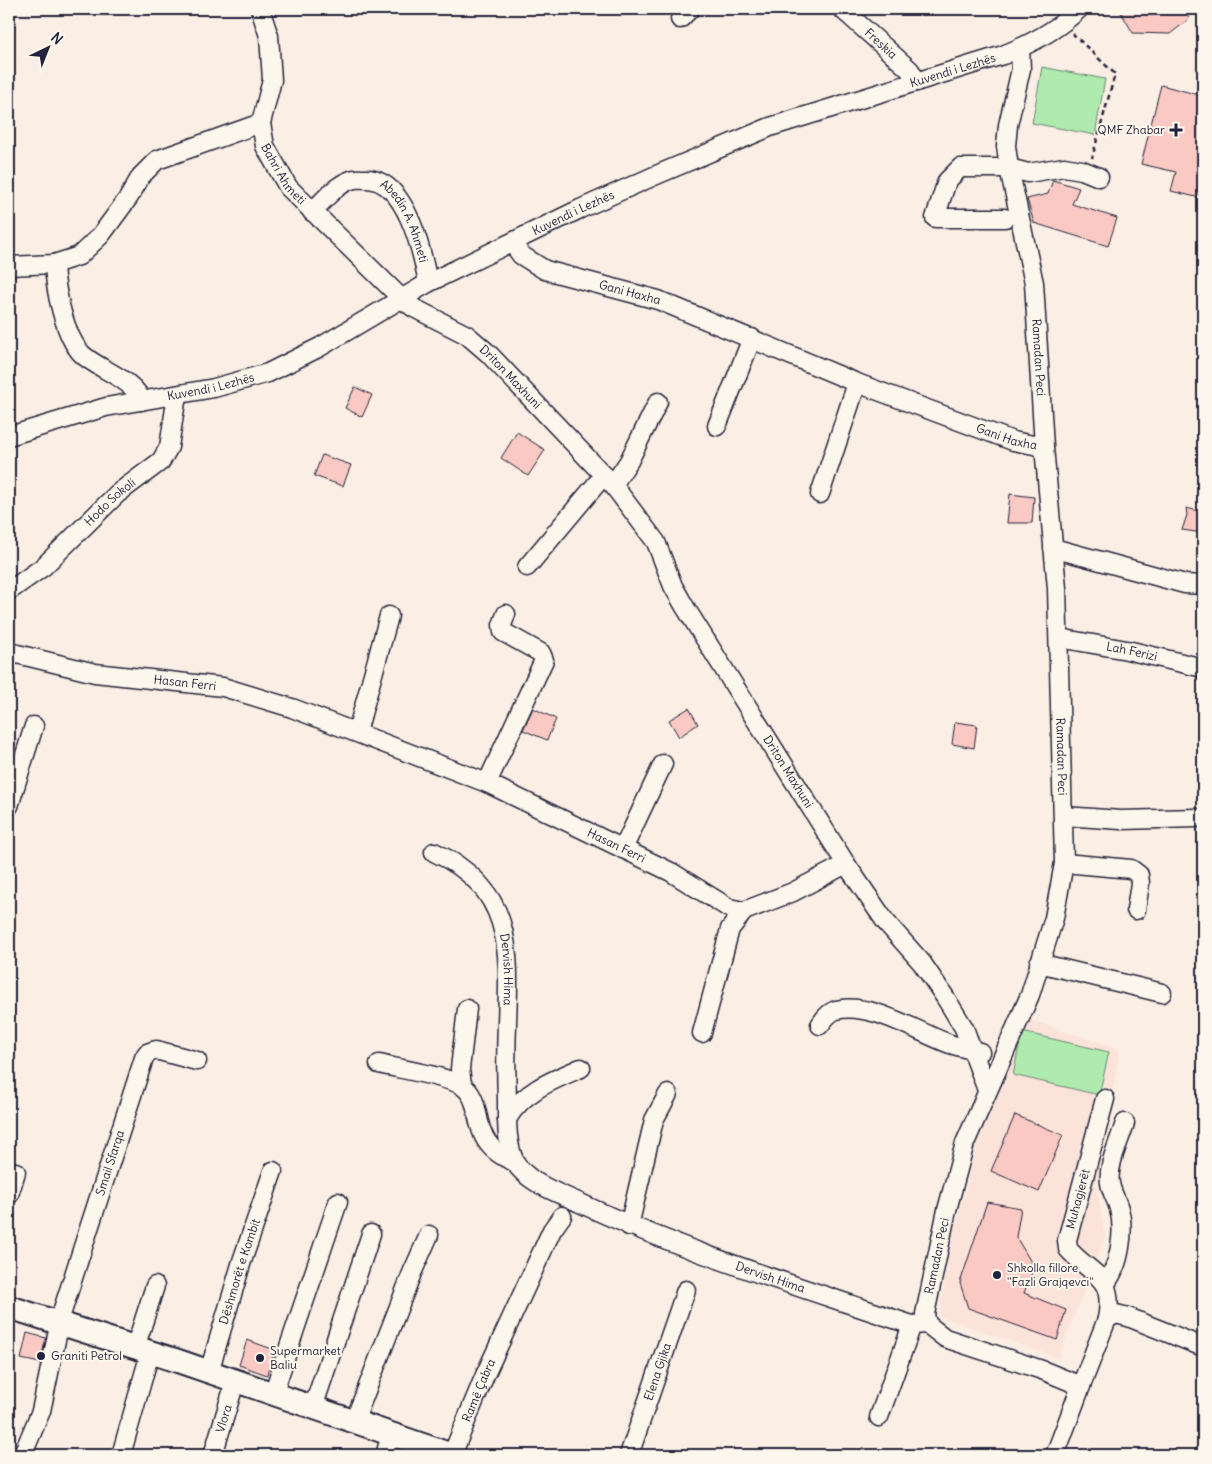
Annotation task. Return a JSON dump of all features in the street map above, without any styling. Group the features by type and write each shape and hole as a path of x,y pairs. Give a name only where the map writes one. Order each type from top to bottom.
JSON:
{"main road":[{"path":"9,1307 209,1372 354,1422 388,1445 452,1455"}],"street":[{"name":"Bahri Ahmeti","path":"260,9 269,36 272,80 261,123 261,135 274,164 288,187 402,299"},
{"name":"Freskia","path":"842,9 910,70 917,82"},
{"name":"Kuvendi i Lezhës","path":"9,436 106,407 244,381 268,373 320,348 428,284 621,190 770,127 968,68 1020,48 1062,24 1079,9"},
{"name":"Ramadan Peci","path":"920,1325 926,1314 947,1210 966,1143 987,1090 1030,995 1054,918 1064,863 1059,638 1054,548 1044,447 1034,284 1009,168 1008,125 1020,69 1020,48"},
{"path":"9,266 54,264 79,256 90,247 114,218 148,168 157,160 261,123"},
{"path":"1005,218 935,218 947,181 955,171 967,167 1009,168 1028,173 1064,167 1093,175"},
{"name":"Abedin A. Ahmeti","path":"312,212 332,192 351,179 375,179 396,193 408,215 422,257 428,284"},
{"name":"Gani Haxha","path":"512,243 521,254 545,270 658,300 857,383 1013,441 1044,447"},
{"path":"54,264 60,302 74,343 82,354 135,389 141,401"},
{"name":"Driton Maxhuni","path":"402,299 414,308 467,335 488,353 609,480 656,542 673,586 685,607 846,864 885,921 922,963 964,1028 974,1050 987,1090"},
{"path":"717,426 752,338"},
{"path":"820,494 857,383"},
{"name":"Hodo Sokoli","path":"9,591 43,567 117,494 161,461 168,447 177,395"},
{"path":"526,567 629,461 658,402"},
{"path":"1054,548 1185,584 1203,585"},
{"path":"488,783 544,660 541,653 503,632 502,625 506,614"},
{"path":"357,732 389,616"},
{"name":"Lah Ferizi","path":"1059,638 1127,650 1203,668"},
{"name":"Hasan Ferri","path":"9,652 95,673 224,687 292,708 488,783 671,872 729,908 744,911"},
{"path":"9,806 13,782 34,726"},
{"path":"623,849 663,764"},
{"path":"1064,816 1121,820 1197,818"},
{"name":"Dervish Hima","path":"434,852 460,866 479,882 488,893 501,919 508,946 508,1119 509,1141 515,1162"},
{"path":"1064,863 1132,870 1139,874 1140,883 1136,910"},
{"path":"702,1033 730,929 744,911 793,892 846,864"},
{"path":"1040,963 1162,993"},
{"name":"Dervish Hima","path":"466,1009 460,1069 462,1086 472,1098 480,1130 486,1142 494,1150 515,1162 528,1176 544,1186 629,1226 702,1254 920,1325"},
{"path":"820,1026 826,1016 836,1010 856,1009 884,1016 950,1044 1002,1058"},
{"name":"Smail Sfarqa","path":"59,1324 144,1058 147,1053 156,1050 197,1061"},
{"path":"379,1064 462,1086"},
{"path":"508,1119 514,1106 523,1098 552,1080 580,1068"},
{"path":"629,1226 654,1120 668,1094"},
{"name":"Muhagjerët","path":"1105,1099 1067,1240 1068,1249 1105,1284 1111,1278 1120,1242 1120,1210 1110,1183 1111,1168 1125,1123"},
{"name":"Dëshmorët e Kombit","path":"209,1372 242,1261 273,1171"},
{"path":"9,1195 16,1172"},
{"path":"272,1394 338,1202"},
{"name":"Ramë Çabra","path":"452,1455 485,1375 552,1230 562,1216"},
{"name":"Ramë Çabra","path":"508,1326 504,1316 541,1228"},
{"path":"313,1408 371,1234"},
{"path":"354,1422 412,1273 429,1235"},
{"path":"1056,1455 1107,1319 1110,1294 1105,1284"},
{"path":"121,1455 155,1286"},
{"name":"Elena Gjika","path":"629,1455 686,1290"},
{"path":"1107,1319 1116,1314 1128,1317 1203,1347"},
{"path":"25,1449 41,1411 59,1324"},
{"path":"879,1418 920,1325 945,1338 1042,1370 1081,1386"},
{"name":"Vlora","path":"212,1455 234,1382"}],"path":[{"path":"1062,24 1115,74 1093,175"}],"shaded area":[{"path":"1024,1018 1120,1049 1096,1184 1105,1237 1058,1358 939,1316 953,1235 985,1118"}],"green space":[{"path":"1042,67 1105,79 1095,135 1032,123"},
{"path":"1022,1032 1109,1052 1099,1095 1013,1075"}],"building":[{"path":"1119,9 1185,9 1189,19 1170,34 1133,33"},
{"name":"QMF Zhabar","path":"1161,85 1203,96 1203,187 1200,198 1171,191 1176,172 1141,164"},
{"path":"1053,180 1079,188 1072,204 1117,218 1108,246 1034,223 1027,199 1048,194"},
{"path":"355,387 372,395 362,417 345,408"},
{"path":"517,432 545,450 528,476 501,458"},
{"path":"322,455 351,465 343,486 314,476"},
{"path":"1010,494 1034,497 1032,523 1007,523"},
{"path":"1186,508 1203,512 1203,533 1182,530 1187,515"},
{"path":"533,708 556,719 547,740 523,730"},
{"path":"689,708 698,724 679,737 669,720"},
{"path":"955,722 977,725 974,748 952,744"},
{"path":"1015,1115 1063,1135 1039,1192 991,1171"},
{"name":"Shkolla fillore ''Fazli Grajqevci''","path":"987,1202 1021,1208 1016,1237 1034,1267 1024,1293 1066,1310 1057,1340 968,1308 960,1283"},
{"path":"27,1333 46,1338 40,1363 21,1359"},
{"path":"247,1340 275,1350 267,1375 239,1365"}],"place":[{"name":"QMF Zhabar","path":"1176,130"},
{"name":"Shkolla fillore ''Fazli Grajqevci''","path":"997,1275"},
{"name":"Graniti Petrol","path":"41,1356"},
{"name":"Supermarket Baliu","path":"260,1358"}]}
